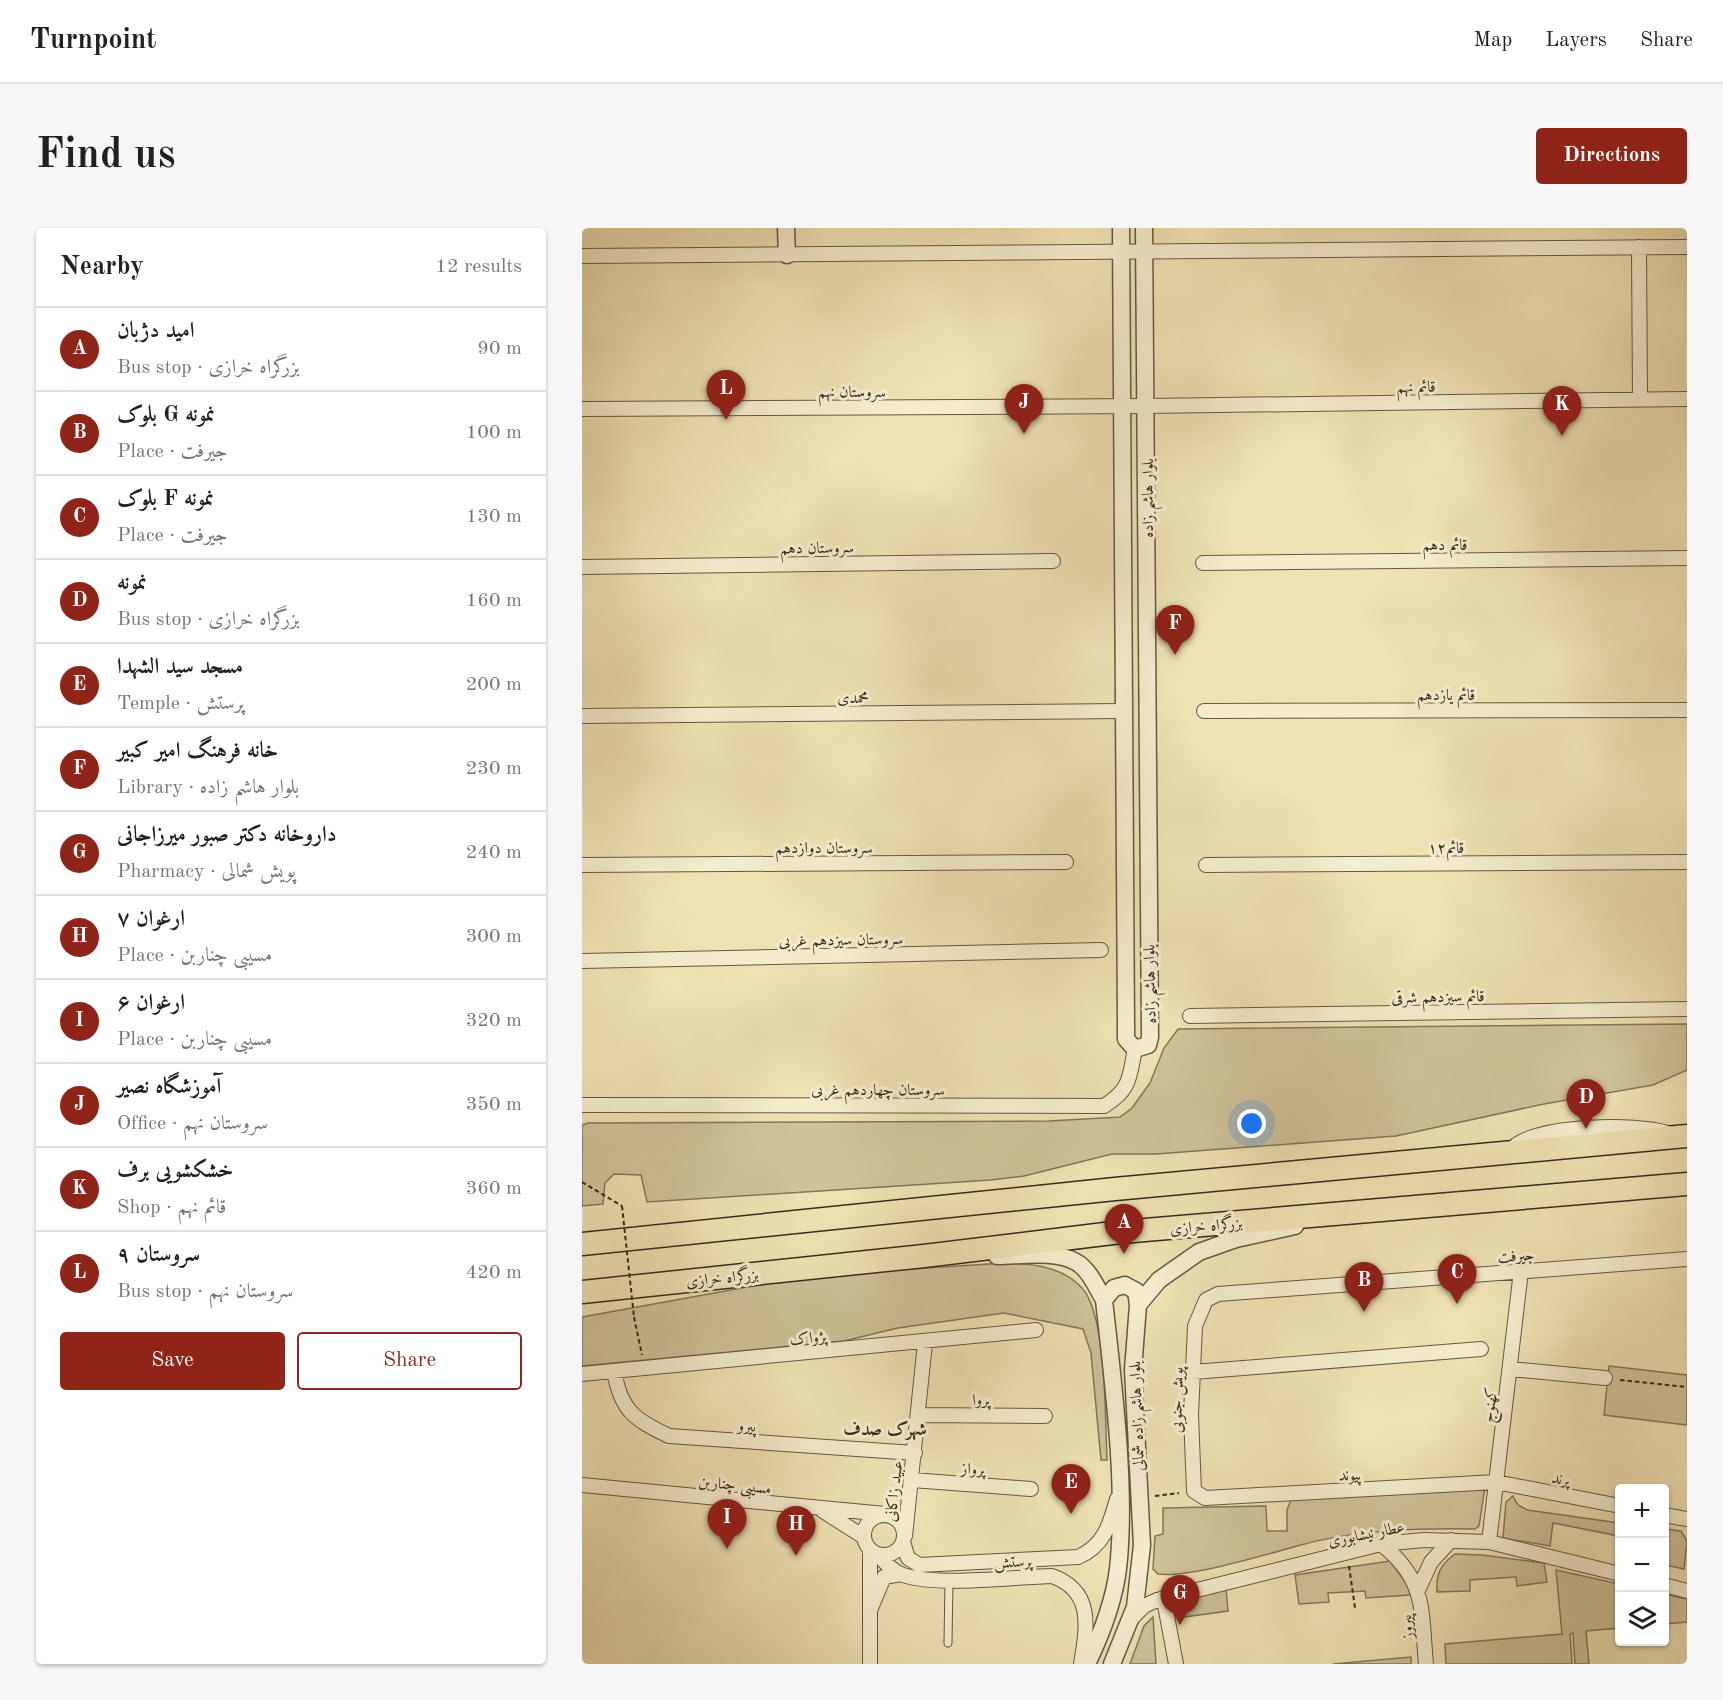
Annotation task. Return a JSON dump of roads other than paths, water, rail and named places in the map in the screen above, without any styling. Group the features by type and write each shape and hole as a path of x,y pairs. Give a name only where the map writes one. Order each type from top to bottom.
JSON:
{"highway":[{"path":"582,1244 1682,1136"},
{"name":"بزرگراه خرازی","path":"582,1292 924,1256 1121,1232 1687,1184"},
{"path":"582,1238 643,1237"},
{"path":"582,1303 656,1284"}],"street":[{"path":"786,228 787,255"},
{"name":"بلوار هاشم زاده","path":"1122,228 1126,1040 1135,1049 1148,1045 1150,1037 1144,228"},
{"path":"1639,247 1640,400"},
{"path":"582,256 1687,247"},
{"name":"قائم نهم","path":"1122,406 1687,399"},
{"name":"سروستان نهم","path":"582,409 1122,406"},
{"name":"قائم دهم","path":"1203,562 1687,558"},
{"name":"سروستان دهم","path":"582,567 1053,561"},
{"name":"قائم یازدهم","path":"1204,711 1687,710"},
{"name":"محمدی","path":"582,716 1124,711"},
{"name":"سروستان دوازدهم","path":"582,865 1066,862"},
{"name":"قائم۱۲","path":"1206,865 1687,862"},
{"path":"1125,869 1149,868"},
{"name":"سروستان سیزدهم غربی","path":"582,961 1101,950"},
{"name":"قائم سیزدهم شرقی","path":"1190,1016 1687,1009"},
{"name":"سروستان چهاردهم غربی","path":"582,1105 1104,1106 1122,1094 1130,1076 1135,1049"},
{"path":"1138,1305 1159,1280 1199,1252 1236,1239 1362,1211"},
{"name":"بلوار هاشم زاده شمالی","path":"924,1256 1051,1256 1077,1262 1092,1280 1104,1300 1120,1489 1118,1570 1101,1636 1087,1664"},
{"name":"جيرفت","path":"1206,1300 1218,1294 1687,1259"},
{"name":"كهنوج","path":"1489,1542 1521,1271"},
{"path":"1104,1300 1114,1288 1125,1285 1136,1291 1138,1305"},
{"name":"پویش جنوبی","path":"1199,1495 1191,1415 1195,1326 1206,1300"},
{"name":"بلوار هاشم زاده شمالی","path":"1112,1664 1135,1606 1142,1545 1133,1370 1138,1305"},
{"name":"پژواک","path":"582,1374 925,1343 1036,1330"},
{"name":"عبید زاکانی","path":"904,1539 925,1343"},
{"path":"1193,1372 1481,1349"},
{"path":"1510,1369 1605,1378"},
{"name":"پیرو","path":"614,1371 618,1393 639,1422 669,1436 915,1453"},
{"name":"پروا","path":"918,1415 1044,1416"},
{"path":"870,1664 871,1547 867,1524 872,1518 888,1515 912,1480"},
{"name":"پرواز","path":"912,1480 1031,1489"},
{"name":"پیوند","path":"1199,1495 1497,1482"},
{"name":"پرند","path":"1497,1482 1615,1505"},
{"name":"مسیبی چناربن","path":"582,1485 888,1515"},
{"name":"پرستش","path":"904,1539 908,1558 919,1565 1078,1557 1089,1553 1103,1537 1110,1525 1120,1489"},
{"path":"821,1510 871,1547 888,1567 901,1574"},
{"path":"871,1547 895,1552 904,1539 901,1524 888,1515"},
{"path":"1669,1516 1687,1519"},
{"path":"1381,1544 1401,1563 1419,1588 1431,1562 1451,1540"},
{"name":"عطار نیشابوری","path":"1129,1620 1144,1606 1160,1600 1381,1544 1451,1540 1489,1542 1615,1573"},
{"path":"871,1608 884,1577 901,1574"},
{"name":"پرستش","path":"901,1574 949,1580 1052,1575 1066,1581 1078,1594 1085,1610 1087,1628 1081,1664"},
{"path":"1137,1584 1160,1600 1176,1664"},
{"path":"1669,1586 1687,1591"},
{"name":"پیروز","path":"1419,1588 1426,1664"}],"lane":[{"path":"948,1643 949,1580"}],"place":[{"name":"سروستان ٩","path":"726,420"},
{"name":"آموزشگاه نصیر","path":"1024,434"},
{"name":"خشکشویی برف","path":"1562,436"},
{"name":"خانه فرهنگ امیر کبیر","path":"1175,655"},
{"name":"نمونه","path":"1586,1129"},
{"name":"امید دژبان","path":"1124,1254"},
{"name":"بلوک F نمونه","path":"1457,1304"},
{"name":"بلوک G نمونه","path":"1364,1312"},
{"name":"مسجد سید الشهدا","path":"1071,1514"},
{"name":"ارغوان ۶","path":"727,1549"},
{"name":"ارغوان ۷","path":"796,1556"},
{"name":"داروخانه دکتر صبور میرزاجانی","path":"1180,1625"}],"district":[{"name":"شهرک صدف","path":"885,1429"}]}
